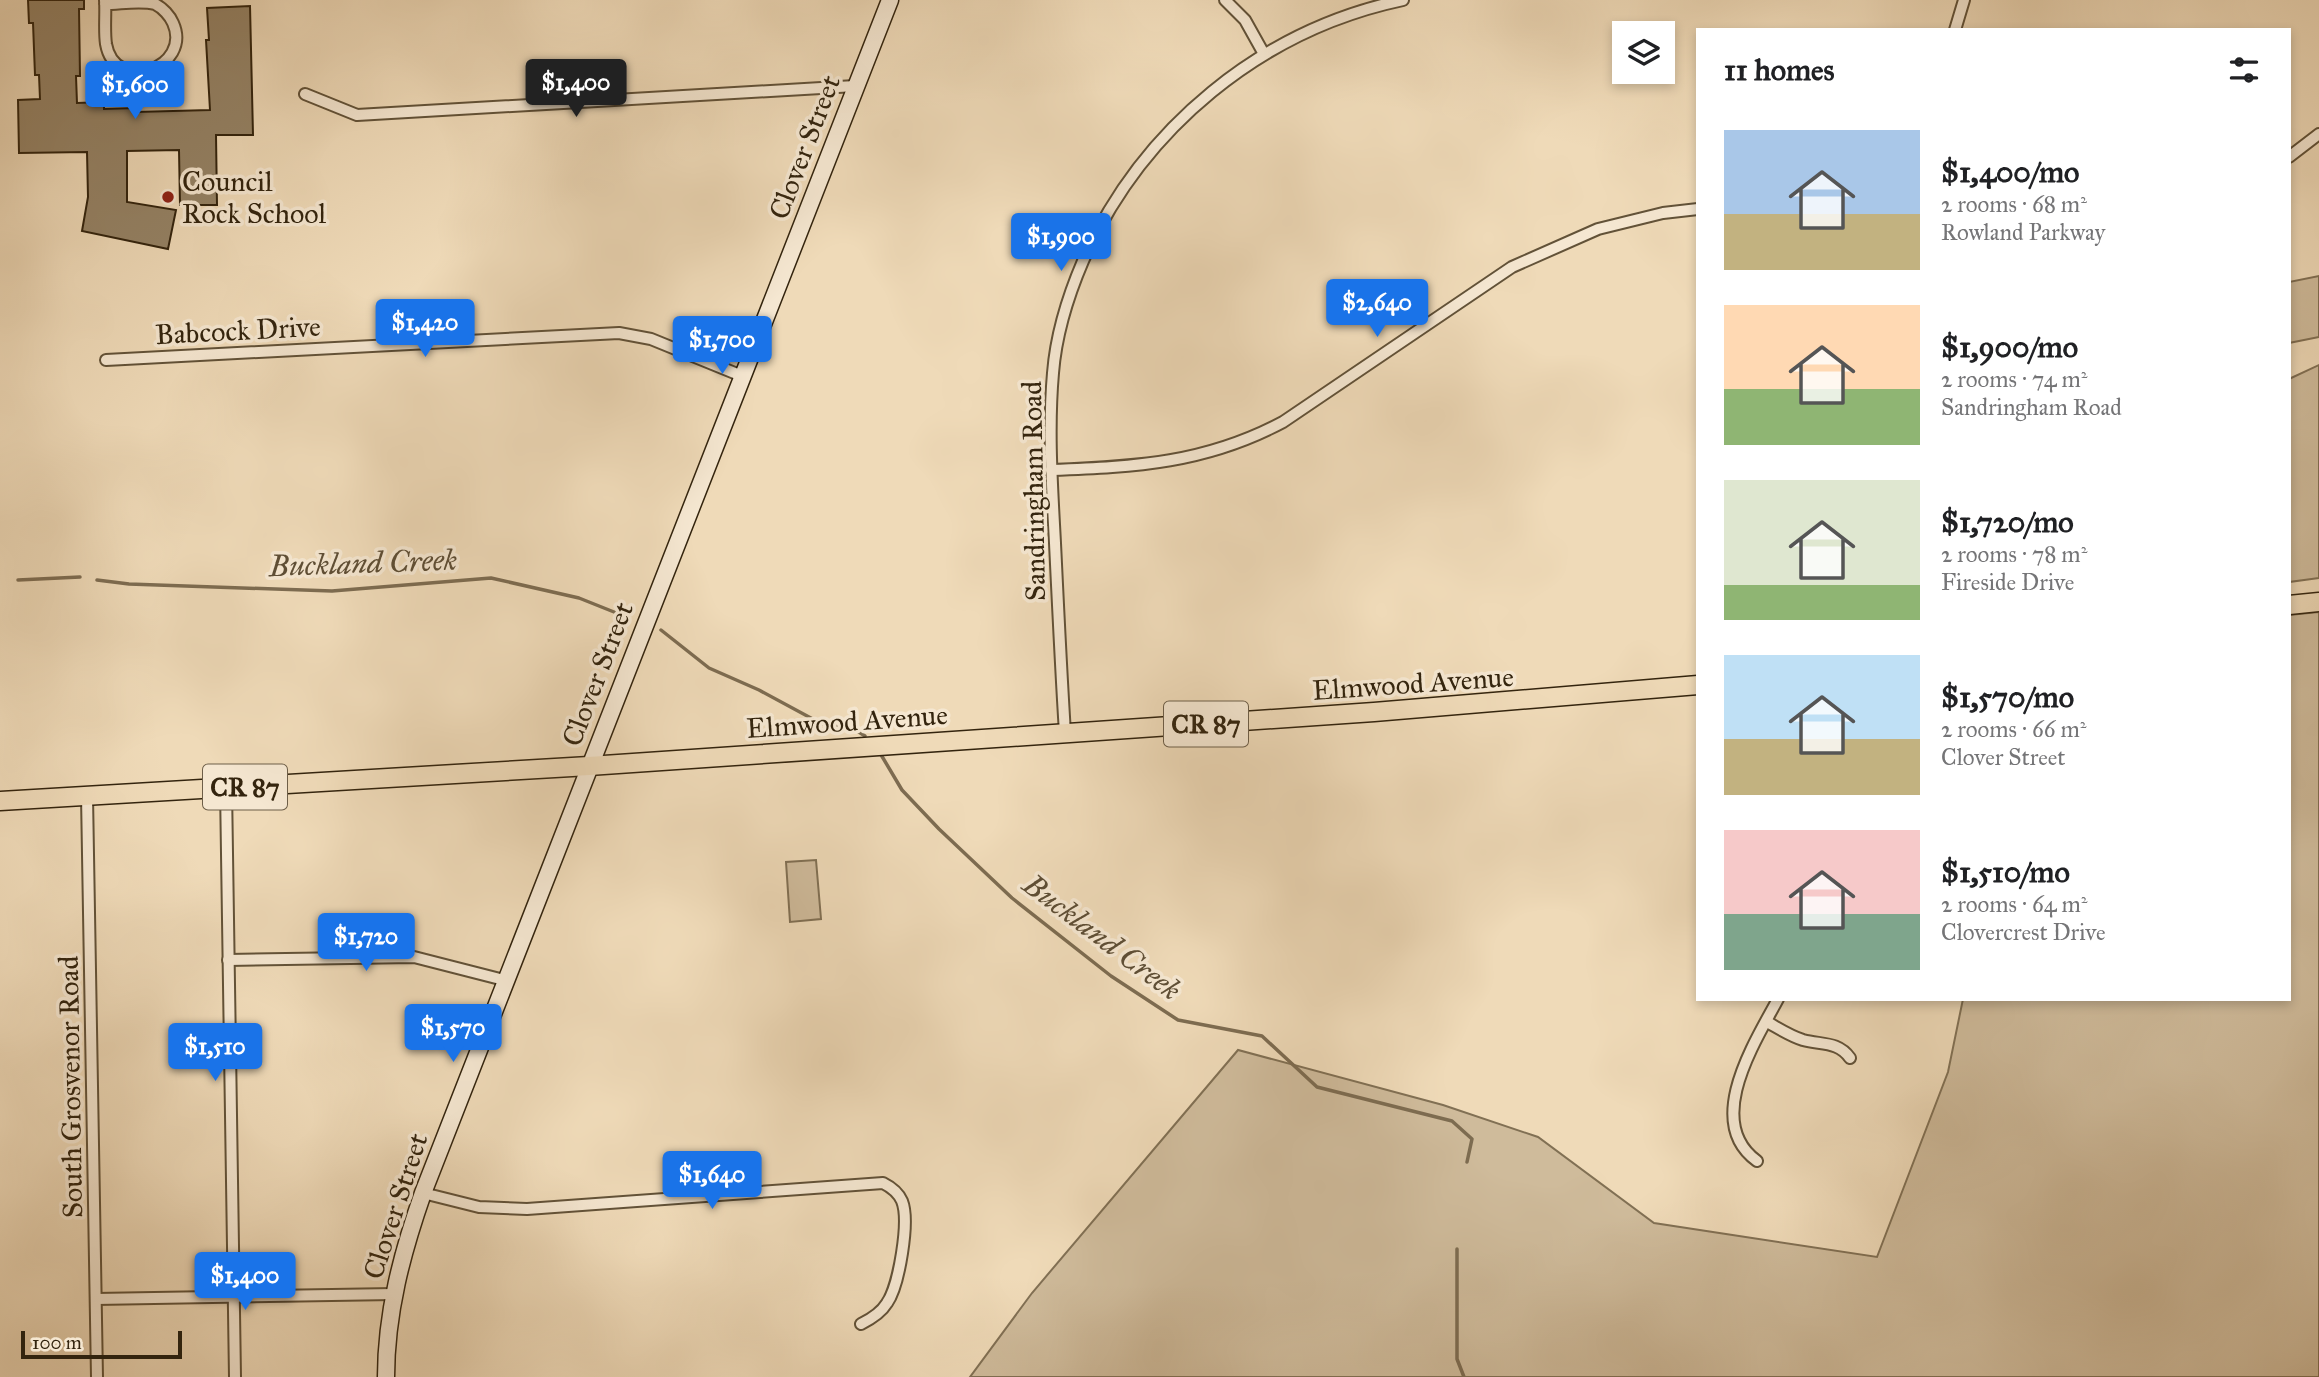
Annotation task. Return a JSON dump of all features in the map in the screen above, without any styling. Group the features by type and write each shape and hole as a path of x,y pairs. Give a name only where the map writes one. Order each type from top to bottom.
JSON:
{"main road":[{"name":"Clover Street","path":"386,1377 394,1294 407,1241 423,1193 890,0"},
{"path":"2291,605 2319,602"},
{"name":"Elmwood Avenue","path":"0,801 589,766 1571,698 1696,685"}],"street":[{"path":"1227,0 1245,20 1264,54"},
{"name":"Sandringham Road","path":"1065,733 1051,470 1053,372 1057,346 1076,279 1095,234 1127,183 1169,131 1224,80 1264,54 1339,18 1403,0"},
{"path":"1956,28 1964,0"},
{"path":"105,2 155,4 169,15 177,33 174,50 163,65 148,73 131,73 118,66 110,57 106,44 105,2"},
{"path":"305,94 357,114 855,86"},
{"path":"2291,155 2319,134"},
{"path":"1051,470 1149,465 1186,458 1244,441 1283,422 1512,267 1598,229 1663,213 1696,209"},
{"name":"Babcock Drive","path":"106,360 618,333 651,339 742,376"},
{"path":"226,788 235,1377"},
{"name":"South Grosvenor Road","path":"87,796 96,1377"},
{"path":"228,960 414,957 505,980"},
{"path":"1757,1161 1748,1155 1738,1139 1732,1107 1737,1087 1778,1001"},
{"path":"1766,1022 1804,1040 1843,1049 1850,1058"},
{"path":"423,1193 479,1207 527,1209 883,1183 890,1186 901,1199 905,1210 905,1230 892,1294 883,1309 861,1324"},
{"path":"96,1299 394,1294"}],"shaded area":[{"path":"2319,276 2319,337 2291,343 2291,282"},
{"path":"2319,365 2319,578 2291,582 2291,378"},
{"path":"2319,612 2319,1377 970,1377 1032,1293 1238,1050 1443,1105 1538,1137 1654,1223 1877,1257 1948,1072 1963,1001 2291,1001 2291,615"},
{"path":"816,860 821,919 790,922 786,862"}],"building":[{"path":"28,0 84,0 84,9 79,9 80,76 76,76 77,103 104,102 104,109 136,108 136,112 210,110 207,8 250,6 253,135 216,135 217,205 180,205 179,150 127,151 127,202 176,210 168,249 82,231 88,197 87,152 19,153 18,100 40,99 39,75 35,75 33,23 29,23"}],"waterway":[{"name":"Buckland Creek","path":"18,580 80,577"},
{"name":"Buckland Creek","path":"97,580 129,584 332,591 491,578 579,598 624,616"},
{"name":"Buckland Creek","path":"661,630 709,668 759,690 822,724"},
{"name":"Buckland Creek","path":"833,726 851,727 865,736"},
{"name":"Buckland Creek","path":"880,753 902,790 939,829 1012,898 1111,976 1178,1020 1262,1036 1317,1087 1452,1121 1472,1139 1467,1162"},
{"name":"Buckland Creek","path":"1457,1249 1457,1359 1464,1377"}],"place":[{"name":"Council Rock School","path":"168,197"}]}
